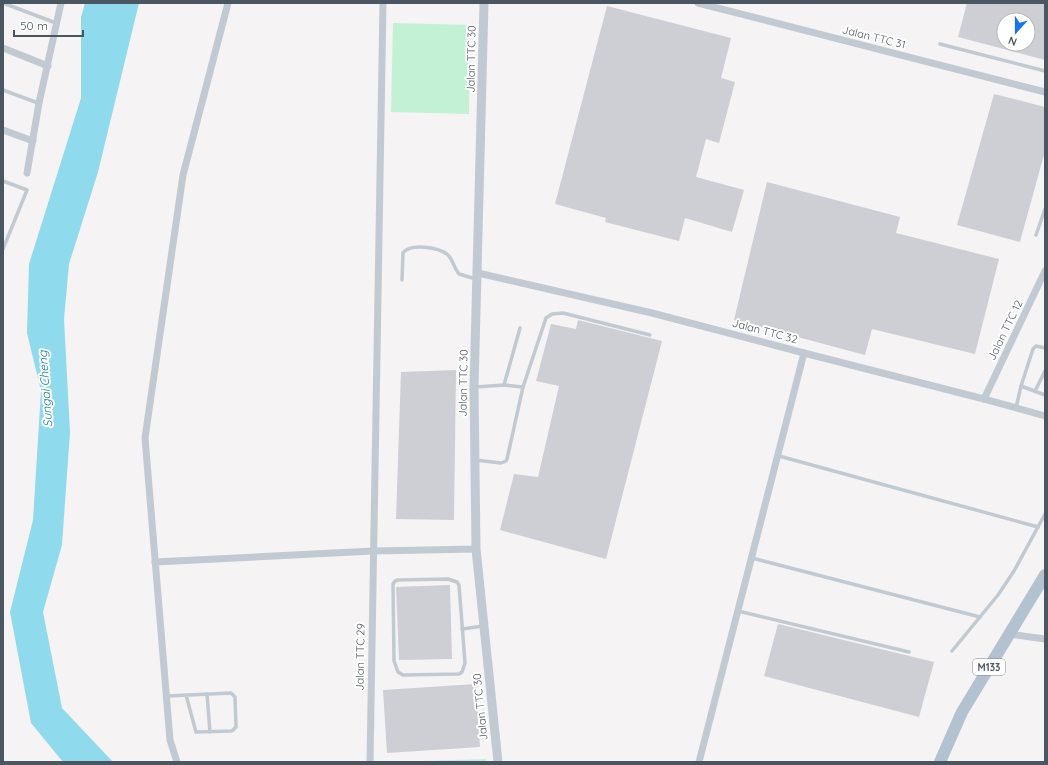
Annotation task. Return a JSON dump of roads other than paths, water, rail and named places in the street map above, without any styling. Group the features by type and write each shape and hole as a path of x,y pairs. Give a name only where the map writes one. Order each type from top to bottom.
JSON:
{"main road":[{"name":"M133","path":"940,762 962,712 1045,575"}],"street":[{"path":"27,172 39,104 61,3"},
{"path":"177,762 170,740 145,438 183,174 228,3"},
{"name":"Jalan TTC 29","path":"370,762 383,3"},
{"name":"Jalan TTC 30","path":"484,3 474,387 476,549 498,762"},
{"name":"Jalan TTC 31","path":"698,3 1045,92"},
{"path":"3,48 48,66"},
{"path":"3,130 33,141"},
{"name":"Jalan TTC 12","path":"984,399 1045,272"},
{"name":"Jalan TTC 32","path":"478,276 652,313 1045,416"},
{"path":"699,762 779,456 804,353"},
{"path":"155,562 373,551 476,549"},
{"path":"1009,634 1045,639"}],"lane":[{"path":"3,3 57,24"},
{"path":"940,44 1045,71"},
{"path":"3,90 39,104"},
{"path":"3,181 27,190 3,249"},
{"path":"1036,235 1045,209"},
{"path":"402,280 403,253 408,249 421,248 435,248 442,250 449,256 459,274 478,276"},
{"path":"475,460 501,463 506,462 523,387 546,318 552,314 563,313 650,335"},
{"path":"504,385 520,328"},
{"path":"1016,408 1021,386 1033,349 1036,346 1045,348"},
{"path":"1035,391 1045,371"},
{"path":"474,387 504,385 523,387"},
{"path":"1021,386 1045,394"},
{"path":"779,456 1038,527"},
{"path":"952,651 998,595 1014,571 1045,514"},
{"path":"752,558 980,617"},
{"path":"448,579 457,582 459,585 462,628 465,663 462,672 459,674 407,676 398,672 394,661 392,588 395,581 448,579"},
{"path":"738,611 909,652"},
{"path":"462,628 484,626"},
{"path":"167,696 186,695 207,694 231,693 235,697 235,730 198,733 195,731 186,695"},
{"path":"207,694 210,732"}],"water":[{"name":"Sungai Cheng","path":"85,3 139,3 98,172 69,264 64,319 70,432 62,545 43,612 62,708 113,762 63,762 31,723 10,612 33,520 41,391 27,333 29,264 81,98 81,17"}]}
